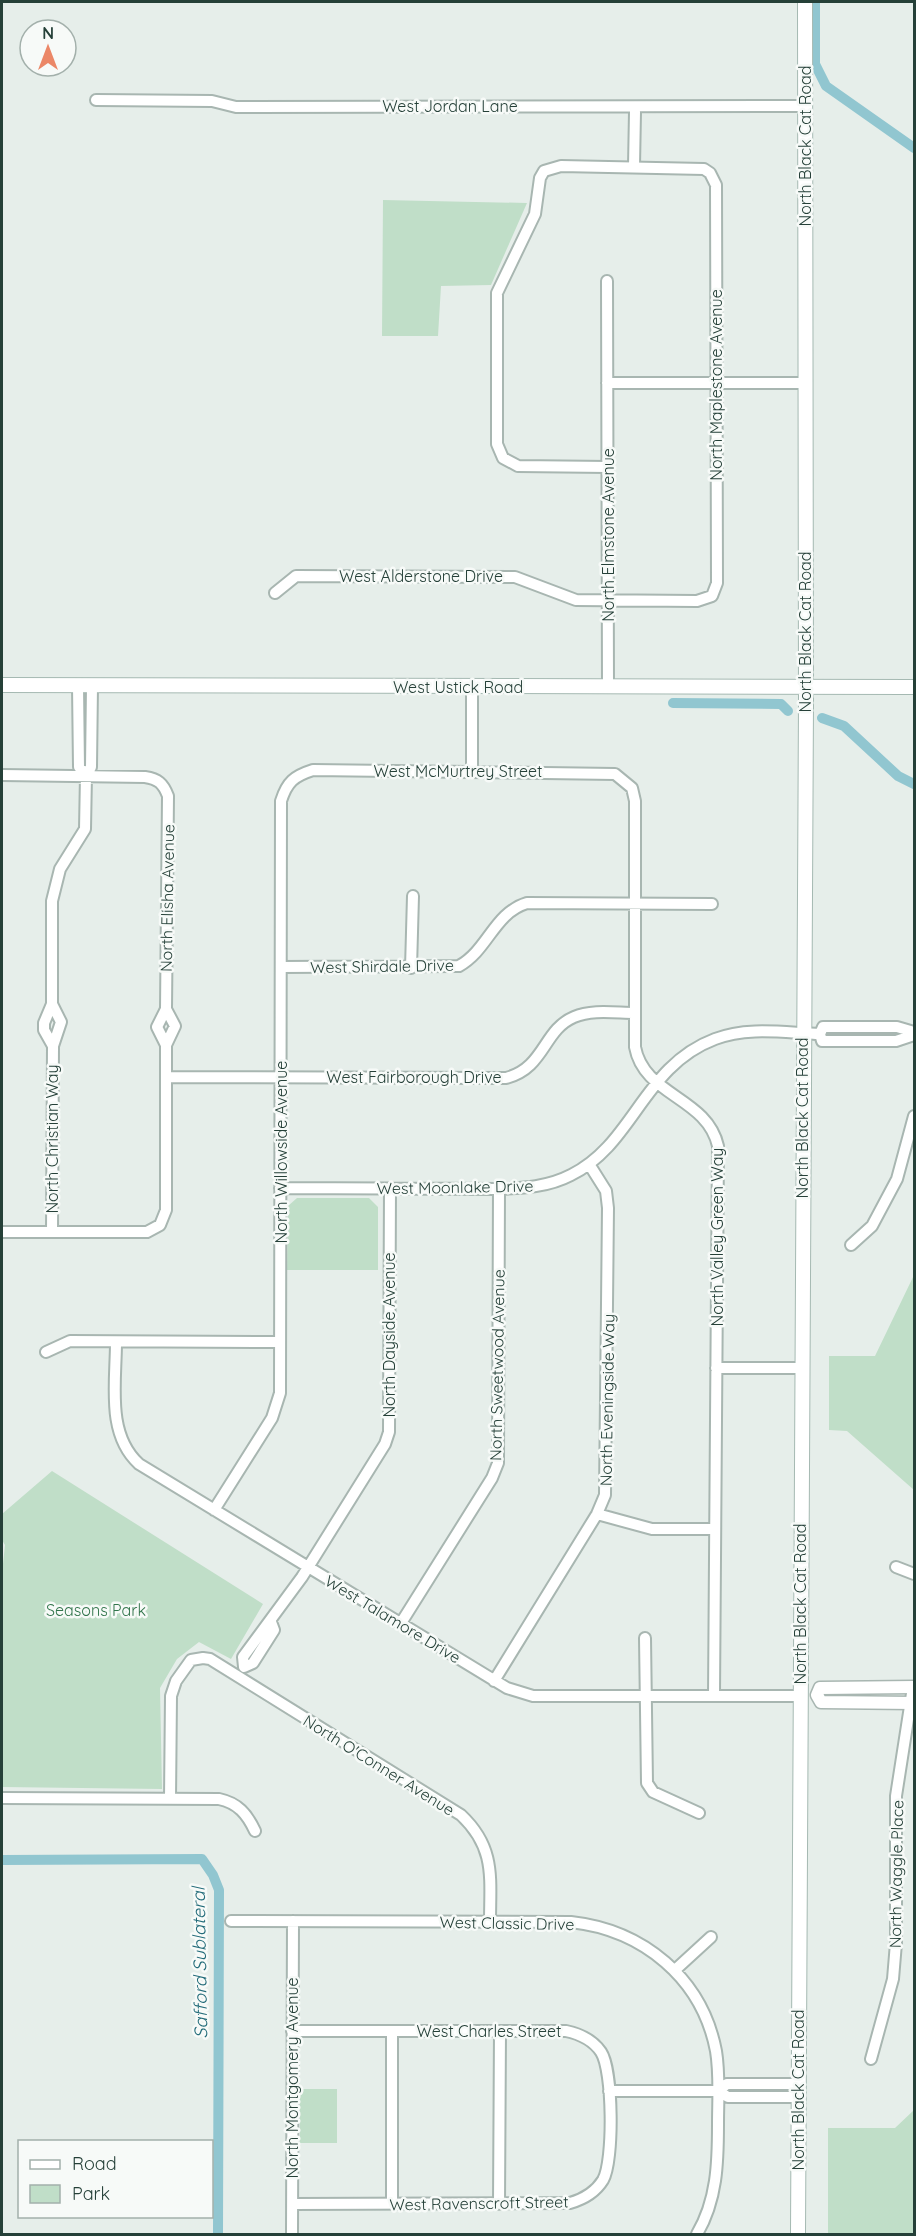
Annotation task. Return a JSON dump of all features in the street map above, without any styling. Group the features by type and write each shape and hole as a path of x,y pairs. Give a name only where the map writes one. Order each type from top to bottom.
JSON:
{"main road":[{"name":"North Black Cat Road","path":"798,2235 805,687 805,2"},
{"name":"West Ustick Road","path":"2,685 915,687"}],"street":[{"name":"West Jordan Lane","path":"96,100 212,101 236,107 804,106"},
{"path":"608,467 518,466 503,458 497,444 497,293 535,214 540,178 549,168 634,166 635,112"},
{"name":"North Maplestone Avenue","path":"634,166 695,167 711,173 716,185 717,583 712,596"},
{"name":"North Elmstone Avenue","path":"607,281 608,687"},
{"path":"607,383 804,383"},
{"name":"West Alderstone Drive","path":"276,593 296,576 515,577 576,600 697,601 712,596"},
{"name":"North Christian Way","path":"53,1046 44,1030 46,1016 52,1004 54,888 60,869 85,829 86,775 79,767 85,686"},
{"path":"472,687 472,771"},
{"name":"West McMurtrey Street","path":"292,779 313,770 604,773 625,780"},
{"path":"2,775 86,775"},
{"name":"North Elisha Avenue","path":"86,775 155,778 165,787 168,796 166,1009 157,1027 166,1045"},
{"name":"North Willowside Avenue","path":"214,1510 277,1408 280,1393 281,801 292,779"},
{"name":"North Valley Green Way","path":"625,780 632,789 635,801 637,1058 645,1072 656,1082 709,1123 718,1146 714,1696"},
{"path":"411,968 413,896"},
{"name":"West Shirdale Drive","path":"281,967 450,968 470,960 503,916 513,907 527,903 712,904"},
{"name":"North Christian Way","path":"52,1004 61,1022 53,1046 52,1232"},
{"name":"North Elisha Avenue","path":"52,1232 147,1232 160,1225 166,1210 166,1045 175,1026 166,1009"},
{"name":"West Fairborough Drive","path":"166,1077 506,1078 522,1074 536,1060 559,1028 573,1017 589,1013 635,1013"},
{"name":"West Moonlake Drive","path":"280,1188 499,1189 550,1184 590,1164 614,1139 656,1082 682,1056 717,1038 748,1032 820,1034 823,1028 897,1027 915,1034"},
{"path":"851,1245 872,1226 897,1179 915,1116"},
{"name":"North Eveningside Way","path":"494,1681 597,1514 605,1495 609,1222 606,1191 590,1164"},
{"name":"North Dayside Avenue","path":"241,1672 243,1657 265,1624 272,1622 308,1567 385,1444 389,1432 390,1188"},
{"name":"North Sweetwood Avenue","path":"401,1623 492,1478 498,1463 499,1189"},
{"path":"2,1232 52,1232"},
{"path":"46,1352 70,1341 280,1342"},
{"name":"West Talamore Drive","path":"116,1342 116,1424 123,1446 139,1464 494,1681 519,1694 533,1696 800,1695"},
{"path":"716,1368 801,1368"},
{"path":"597,1514 652,1529 715,1529"},
{"path":"896,1567 915,1574"},
{"path":"645,1638 647,1783 653,1792 699,1813"},
{"name":"North O'Conner Avenue","path":"170,1799 171,1695 186,1666 197,1658 210,1659 241,1672 461,1815 476,1829 486,1846 490,1867 490,1922"},
{"path":"817,1695 820,1688 914,1687"},
{"name":"North Waggle Place","path":"872,2059 893,1979 896,1943 896,1796 914,1687"},
{"path":"800,1695 817,1695"},
{"path":"817,1695 821,1702 912,1703"},
{"path":"2,1798 228,1801 237,1805 248,1817 255,1831"},
{"name":"West Classic Drive","path":"231,1921 571,1922 603,1927 643,1944 675,1971 694,1994 708,2023 716,2054 718,2091 715,2185 706,2216 697,2235"},
{"name":"North Montgomery Avenue","path":"292,1921 292,2235"},
{"path":"675,1971 711,1937"},
{"name":"West Charles Street","path":"292,2031 566,2031 591,2041 602,2052 609,2072 609,2091"},
{"path":"392,2031 392,2204"},
{"path":"499,2204 500,2031"},
{"path":"609,2091 718,2091 727,2084 797,2090"},
{"name":"West Ravenscroft Street","path":"292,2204 570,2203 583,2199 596,2190 609,2164 609,2091"}],"green space":[{"path":"383,200 527,203 491,285 441,286 438,336 382,336"},
{"path":"297,1198 369,1198 378,1207 378,1270 287,1270 288,1206"},
{"path":"914,1275 914,1490 847,1431 829,1430 829,1356 875,1356"},
{"name":"Seasons Park","path":"52,1471 263,1604 231,1659 199,1642 177,1659 160,1688 162,1789 2,1787 2,1573 5,1545 2,1540 2,1514"},
{"path":"300,2089 337,2089 337,2143 300,2143"},
{"path":"914,2110 914,2234 828,2234 828,2128 895,2128"}],"waterway":[{"path":"815,2 815,64 826,86 914,148"},
{"path":"673,703 781,704 788,711"},
{"path":"822,718 844,726 898,776 914,784"},
{"name":"Safford Sublateral","path":"2,1860 202,1859 213,1875 219,1890 218,2234"}]}
